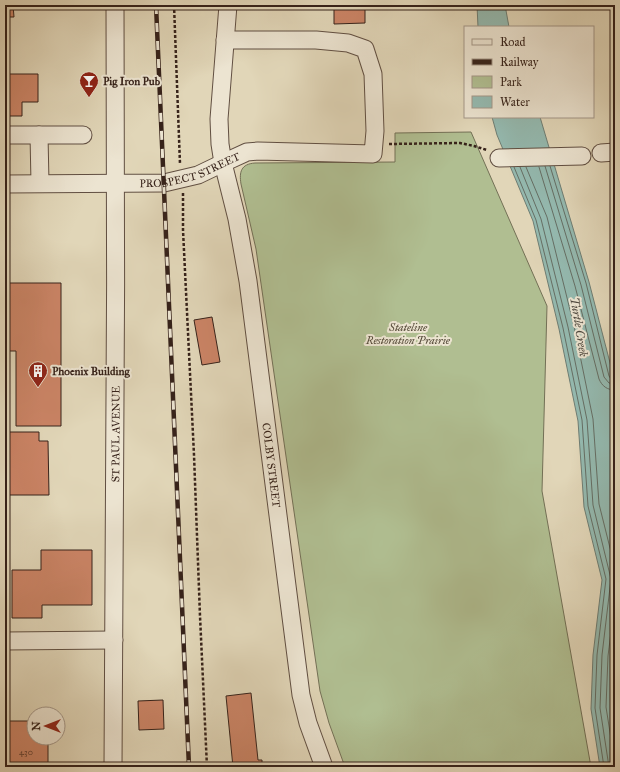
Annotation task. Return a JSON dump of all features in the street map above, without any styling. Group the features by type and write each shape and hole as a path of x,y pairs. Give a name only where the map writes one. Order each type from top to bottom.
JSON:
{"street":[{"name":"ST PAUL AVENUE","path":"113,767 116,183 115,5"},
{"name":"COLBY STREET","path":"228,5 219,119 220,144 237,219 248,281 301,695 308,723 324,767"},
{"path":"225,40 316,40 348,43 365,49 373,74 375,123 373,154"},
{"path":"5,135 83,136"},
{"path":"39,135 40,183"},
{"name":"PROSPECT STREET","path":"5,184 164,183 198,175 247,152 258,151 373,154"},
{"path":"499,158 582,156"},
{"path":"5,641 114,640"}],"path":[{"path":"174,5 180,179 183,196 183,230 207,767"},
{"path":"373,154 389,144 460,143 493,152 499,158"}],"green space":[{"name":"Stateline Restoration Prairie","path":"471,132 547,306 542,491 591,767 345,767 329,723 320,691 256,249 240,176 244,167 255,163 395,162 395,133"}],"water":[{"path":"477,5 505,5 509,26 478,26"},
{"name":"Turtle Creek","path":"492,118 540,118 589,282 615,382 615,767 600,767 591,709 593,655 602,580 584,507 578,421 559,329 533,221 497,135"}],"building":[{"path":"5,5 13,5 14,17 5,17"},
{"path":"334,5 438,5 438,7 365,8 365,23 334,24"},
{"path":"5,46 9,46 9,74 38,74 38,102 22,102 22,116 5,116"},
{"name":"Phoenix Building","path":"5,283 61,283 61,426 16,426 16,351 5,351"},
{"path":"212,317 220,362 202,365 194,320"},
{"path":"5,432 39,432 39,441 48,441 49,495 5,495"},
{"path":"5,525 9,525 9,569 5,569"},
{"path":"41,550 92,550 92,605 42,605 42,618 12,618 12,570 41,570"},
{"path":"251,693 258,760 262,760 262,767 233,767 226,696"},
{"path":"163,700 164,729 139,730 138,701"},
{"path":"5,721 26,721 26,746 48,746 48,767 5,767"}],"railway":[{"path":"156,5 189,767"}],"place":[{"name":"Pig Iron Pub","path":"89,98"},
{"name":"Phoenix Building","path":"38,388"}]}
